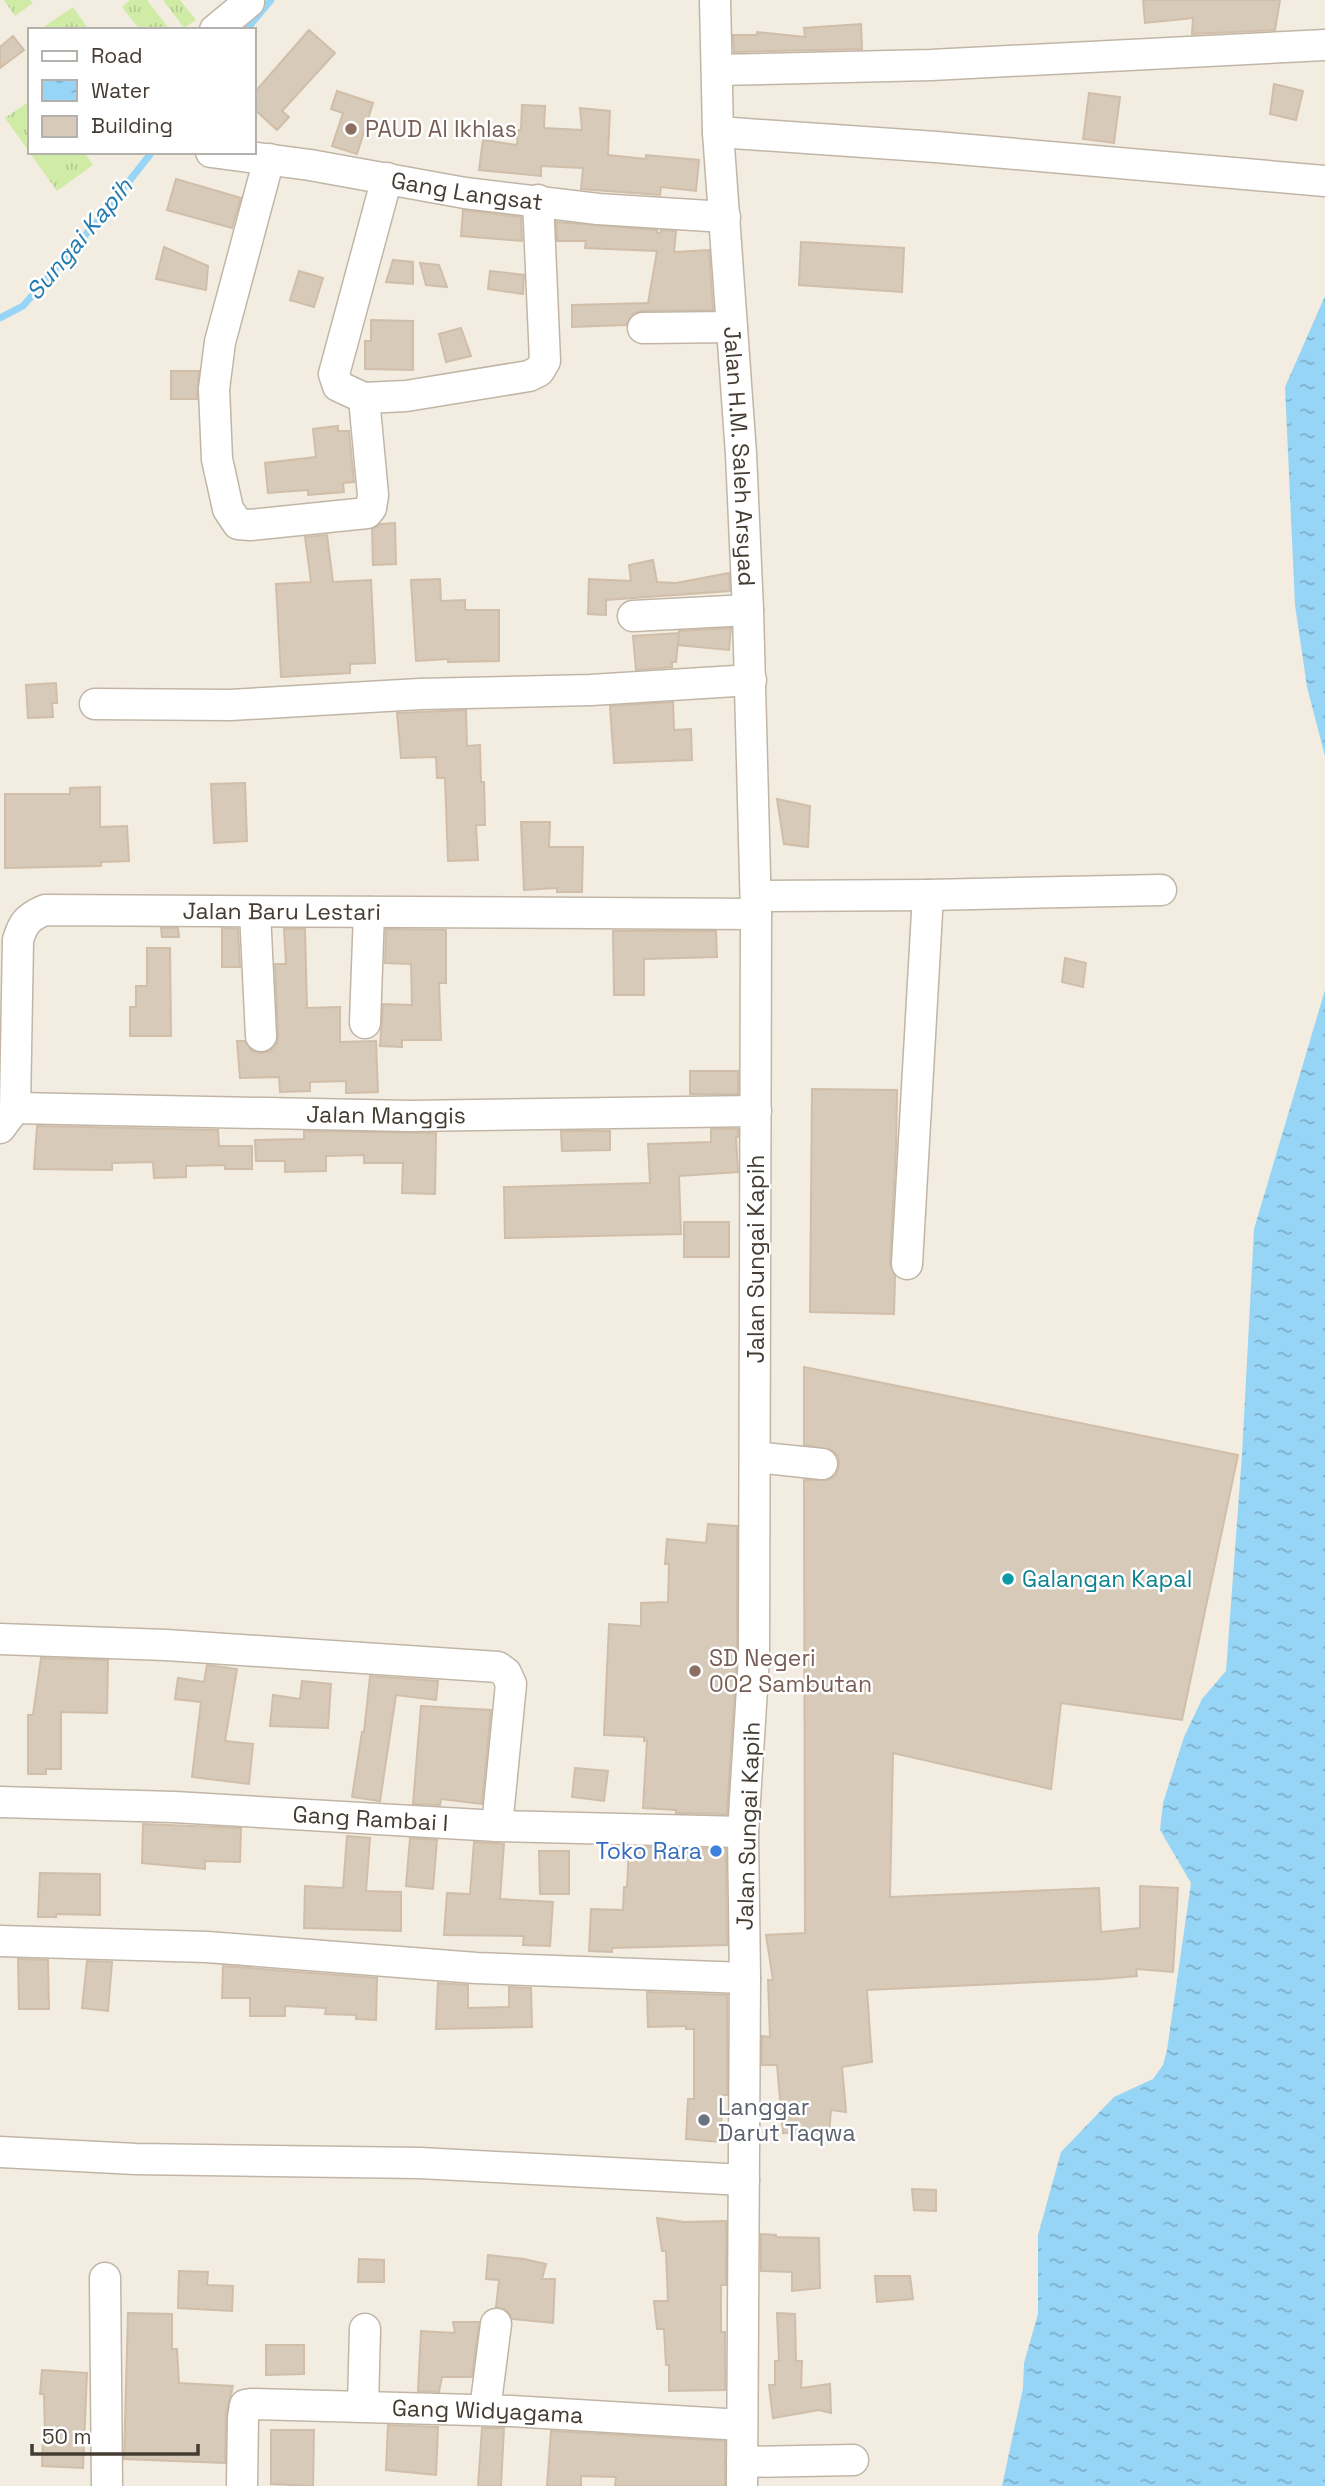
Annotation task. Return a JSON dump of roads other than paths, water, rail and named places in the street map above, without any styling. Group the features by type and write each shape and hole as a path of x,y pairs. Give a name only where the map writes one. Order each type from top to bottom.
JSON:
{"street":[{"name":"Jalan H.M. Saleh Arsyad","path":"715,0 718,132 748,610 756,905"},
{"path":"217,28 249,2"},
{"path":"717,70 931,65 1325,45"},
{"path":"718,132 936,147 1325,181"},
{"name":"Gang Langsat","path":"228,154 387,178 465,193 598,209 724,217"},
{"path":"269,159 220,342 214,389 217,459 232,519 238,524 250,525 367,513 371,508 373,495 364,398"},
{"path":"387,178 334,374 338,386 364,398 406,396 529,376 539,371 545,361 538,200"},
{"path":"643,328 732,327"},
{"path":"633,616 748,610"},
{"path":"95,704 230,705 420,694 591,690 751,680"},
{"name":"Jalan Baru Lestari","path":"8,1118 18,940 22,926 30,916 45,910 369,912 756,905 928,895 1161,890"},
{"path":"907,1264 928,895"},
{"name":"Jalan Sungai Kapih","path":"742,2474 745,1978 743,1832 754,1657 756,905"},
{"path":"255,912 261,1037"},
{"path":"365,1023 369,912"},
{"name":"Jalan Manggis","path":"8,1118 756,1111"},
{"path":"755,1457 822,1464"},
{"path":"0,1639 166,1645 498,1667 506,1673 510,1684 497,1826"},
{"name":"Gang Rambai I","path":"0,1802 174,1807 497,1826 743,1832"},
{"path":"0,1941 207,1947 476,1968 745,1978"},
{"path":"0,2152 136,2159 420,2163 744,2180"},
{"path":"105,2278 107,2486"},
{"path":"485,2410 496,2324"},
{"path":"363,2406 365,2329"},
{"name":"Gang Widyagama","path":"242,2486 245,2405 259,2403 485,2410 742,2425"},
{"path":"742,2474 853,2460"}],"water":[{"path":"1325,296 1325,756 1307,687 1295,605 1285,387"},
{"path":"1325,990 1325,2486 1002,2486 1023,2388 1024,2363 1038,2314 1038,2235 1061,2152 1114,2097 1153,2079 1163,2065 1167,2050 1191,1883 1160,1830 1163,1803 1184,1737 1202,1699 1226,1671 1242,1455 1254,1229"}],"waterway":[{"name":"Sungai Kapih","path":"248,28 271,0"},
{"name":"Sungai Kapih","path":"0,318 23,306 101,217 150,154"}],"place":[{"name":"PAUD Al Ikhlas","path":"351,129"},
{"name":"Galangan Kapal","path":"1008,1579"},
{"name":"SD Negeri 002 Sambutan","path":"695,1671"},
{"name":"Toko Rara","path":"716,1851"},
{"name":"Langgar Darut Taqwa","path":"704,2120"}]}
